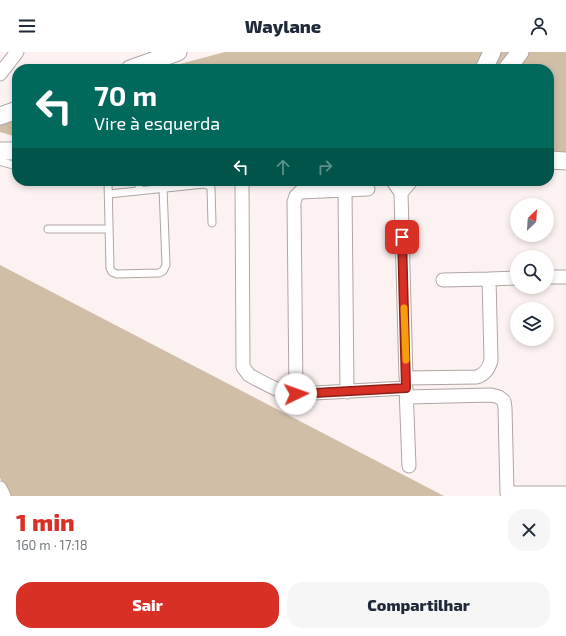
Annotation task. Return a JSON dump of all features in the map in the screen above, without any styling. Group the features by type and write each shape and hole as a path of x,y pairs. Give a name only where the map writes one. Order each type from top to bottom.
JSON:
{"street":[{"path":"0,74 17,52"},
{"path":"486,64 492,52"},
{"path":"511,64 520,52"},
{"path":"144,64 174,53"},
{"path":"0,116 12,112"},
{"path":"0,151 12,151"},
{"path":"554,160 566,160"},
{"path":"242,186 243,367 249,375 277,390 296,394 406,388 477,377 483,374 489,368 491,360 489,279"},
{"path":"396,186 401,193 409,466"},
{"path":"401,193 407,186"},
{"path":"296,394 294,202 296,196 300,192 368,189"},
{"path":"345,190 347,392"},
{"path":"554,277 566,277"},
{"path":"443,280 510,278"},
{"path":"406,388 491,395 499,397 504,401 507,495 566,493"},
{"path":"0,488 4,496"}],"lane":[{"path":"0,160 12,165"},
{"path":"108,186 110,268 112,272 117,274 159,273 163,271 166,266 163,188"},
{"path":"139,186 139,191"},
{"path":"109,194 184,186"},
{"path":"209,186 211,188 212,223"},
{"path":"48,228 109,229"}],"shaded area":[{"path":"225,52 566,52 566,156 554,156 554,64 180,64"},
{"path":"12,118 12,136 0,132 0,122"},
{"path":"0,265 444,496 9,496 0,478"}],"slow traffic":[{"path":"404,308 406,360"}],"route":[{"path":"296,394 406,388 402,237"}]}
